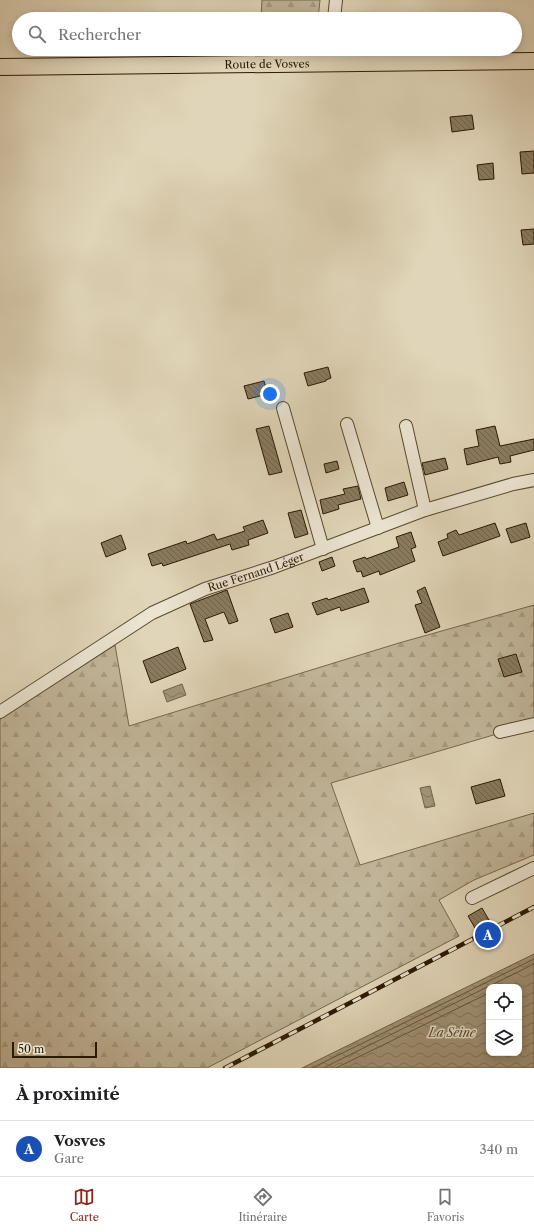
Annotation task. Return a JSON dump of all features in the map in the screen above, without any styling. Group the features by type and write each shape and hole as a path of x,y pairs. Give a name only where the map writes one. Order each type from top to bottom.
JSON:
{"main road":[{"name":"Route de Vosves","path":"0,67 332,56 534,61"}],"street":[{"path":"335,12 336,0"},
{"path":"283,408 323,549"},
{"path":"347,424 378,528"},
{"path":"406,426 424,510"},
{"name":"Rue Fernand Léger","path":"0,712 152,613 205,589 323,549 424,510 513,484 534,480"},
{"path":"500,732 534,724"},
{"path":"472,898 534,868"}],"green space":[{"path":"262,0 320,0 319,12 261,12"},
{"path":"534,605 534,723 331,783 360,865 534,813 534,855 474,880 439,900 459,936 207,1068 0,1068 0,719 115,645 129,726 399,643"}],"water":[{"path":"182,684 186,695 167,702 163,691"},
{"path":"430,786 435,806 425,808 420,788"},
{"name":"La Seine","path":"534,954 534,1068 302,1068"}],"building":[{"path":"472,115 474,129 452,132 450,117"},
{"path":"534,151 534,173 522,174 520,152"},
{"path":"493,163 494,179 479,180 477,165"},
{"path":"534,229 534,244 523,245 521,230"},
{"path":"328,367 331,378 308,386 304,373"},
{"path":"264,381 268,394 248,399 244,386"},
{"path":"269,426 282,472 269,475 256,429"},
{"path":"495,426 500,446 534,439 534,450 510,456 511,462 500,464 498,457 467,465 464,449 479,446 476,430"},
{"path":"445,458 448,469 425,475 422,463"},
{"path":"337,461 339,469 326,473 324,464"},
{"path":"404,482 408,495 388,501 385,488"},
{"path":"358,486 361,499 338,505 339,509 323,514 320,500 345,494 343,489"},
{"path":"301,510 308,534 295,538 288,513"},
{"path":"263,520 268,533 248,540 249,545 232,550 230,544 163,566 162,563 152,566 148,554 186,541 187,544 214,534 217,540 245,531 243,527"},
{"path":"495,523 500,536 443,556 438,542 448,538 447,534 456,530 459,535"},
{"path":"526,523 530,537 511,543 506,529"},
{"path":"411,532 416,547 411,549 415,561 380,575 379,571 363,577 361,571 357,572 353,561 365,557 366,559 399,547 396,537"},
{"path":"121,535 126,549 106,557 101,543"},
{"path":"332,557 335,566 322,571 319,562"},
{"path":"425,587 440,627 425,633 415,605 422,603 417,591"},
{"path":"364,588 369,602 341,611 340,607 317,615 312,603 327,598 328,600"},
{"path":"227,590 238,621 229,624 224,612 205,619 213,640 204,642 190,604"},
{"path":"288,613 293,627 275,633 270,619"},
{"path":"178,647 186,669 151,683 143,661"},
{"path":"516,654 522,672 504,677 498,659"},
{"path":"500,779 505,796 476,804 471,787"},
{"path":"482,908 489,920 475,928 468,916"}],"railway":[{"path":"225,1068 534,907"}],"place":[{"name":"Vosves","path":"488,935"}]}
